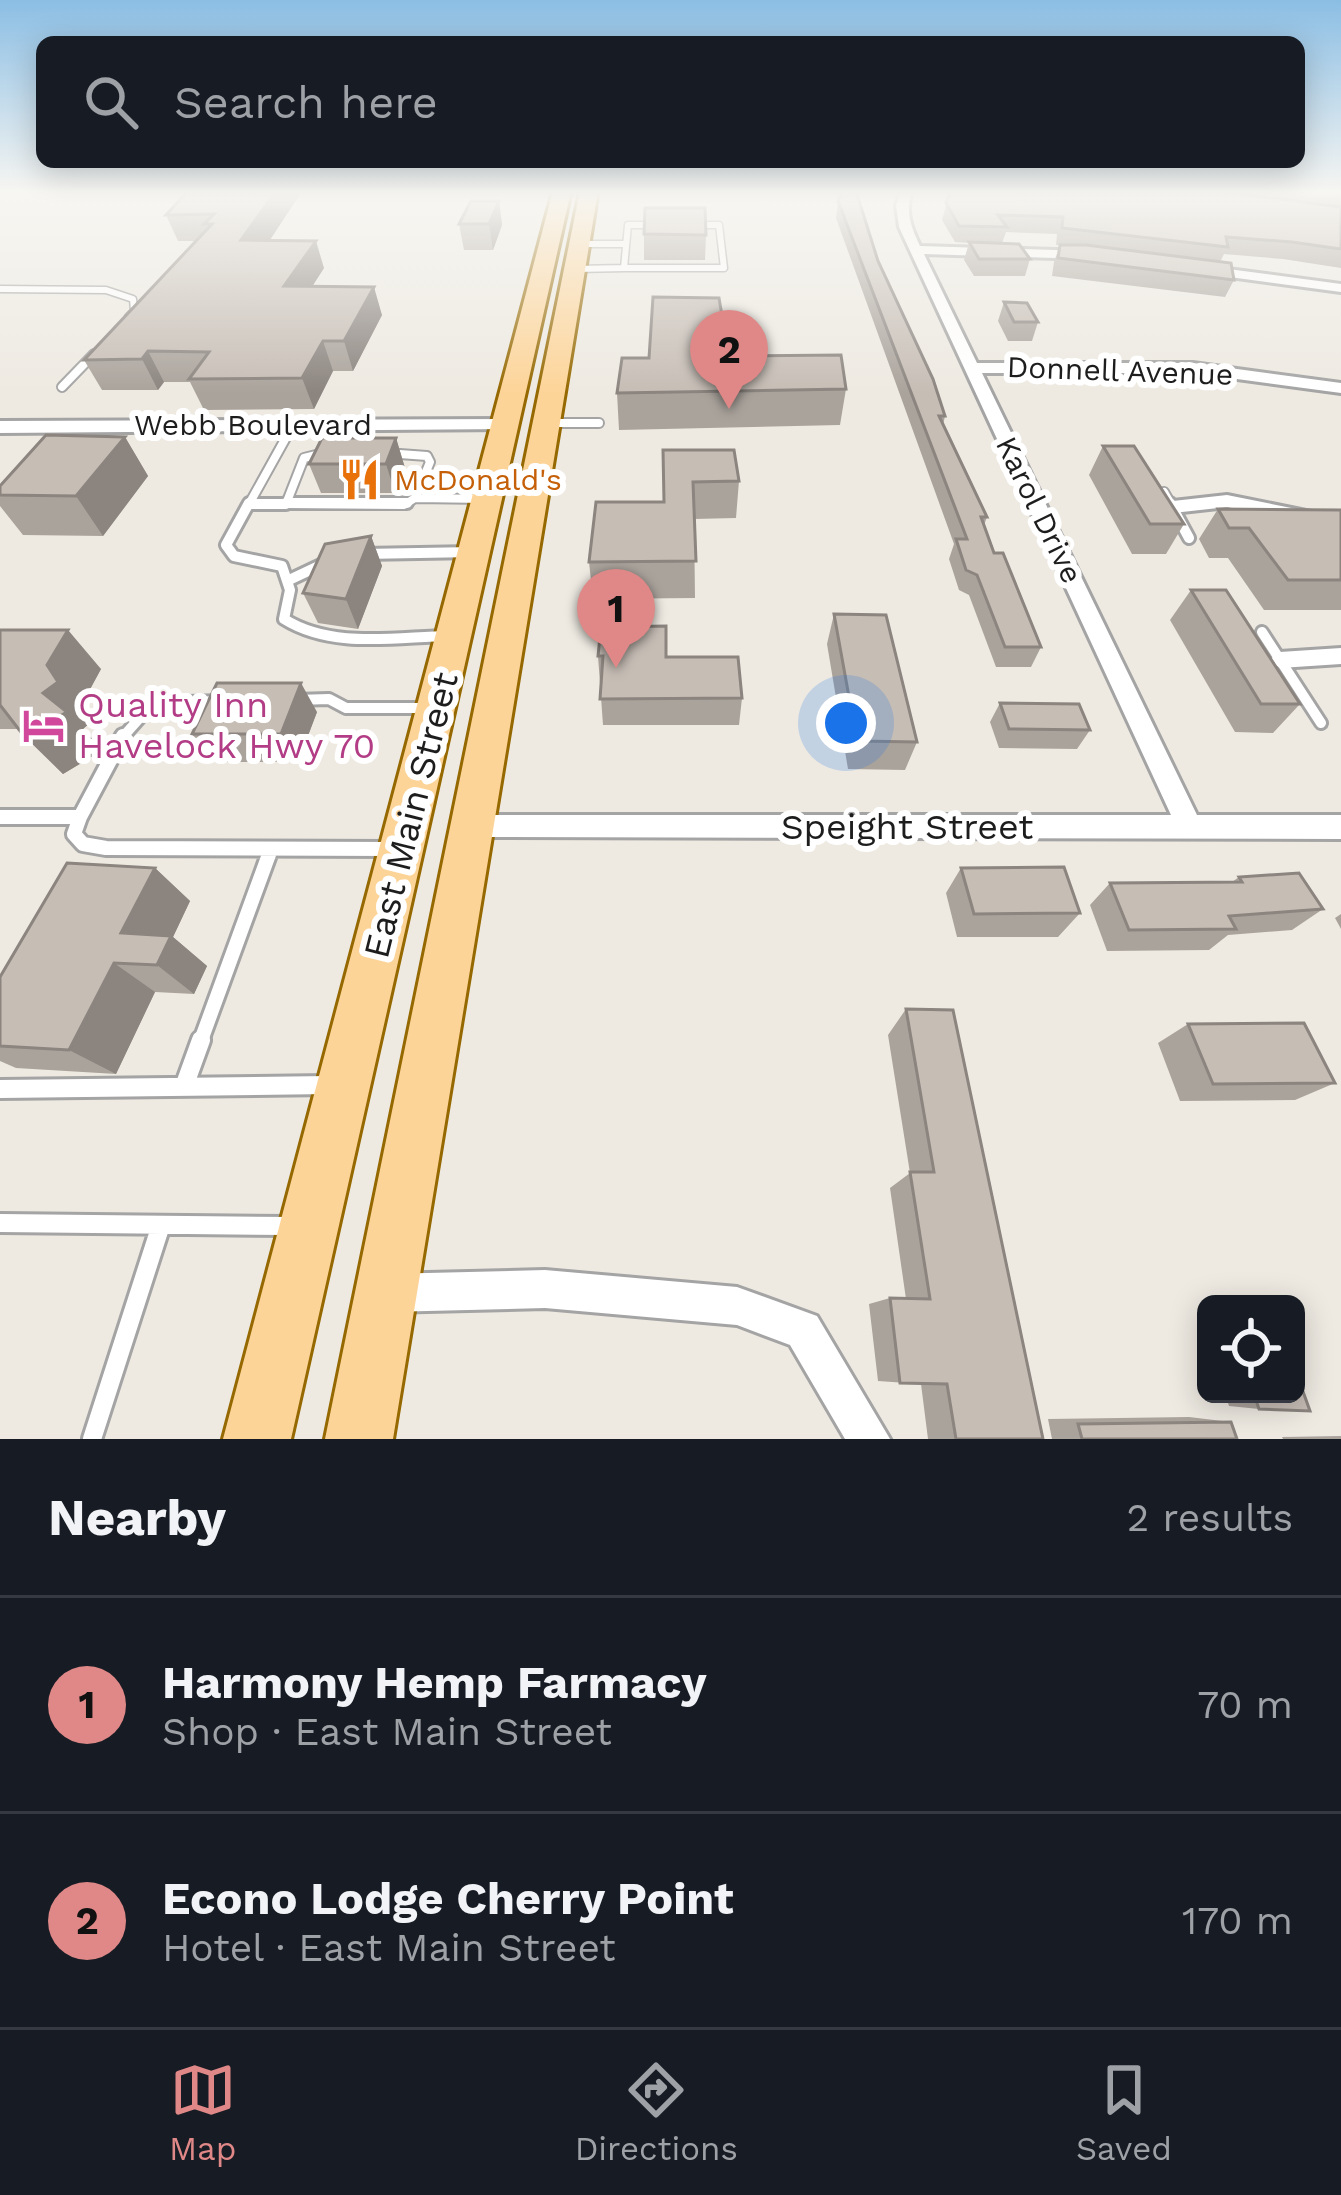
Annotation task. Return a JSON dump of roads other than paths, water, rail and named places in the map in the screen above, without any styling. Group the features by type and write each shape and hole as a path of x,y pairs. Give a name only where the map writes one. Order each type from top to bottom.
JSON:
{"main road":[{"name":"East Main Street","path":"527,424 523,355 546,258"},
{"name":"East Main Street","path":"359,1439 472,826 509,511 527,424 577,258"},
{"path":"523,355 533,381 533,408 527,424"},
{"name":"East Main Street","path":"257,1439 475,552 509,511"}],"street":[{"name":"Karol Drive","path":"920,258 1190,826"},
{"path":"1196,269 1341,288"},
{"name":"Donnell Avenue","path":"970,368 1193,368 1341,388"},
{"name":"Webb Boulevard","path":"0,427 527,424"},
{"path":"1168,500 1227,501 1341,524"},
{"path":"1280,660 1341,656"},
{"name":"Speight Street","path":"472,826 1341,827"},
{"path":"386,1293 545,1288 737,1306 802,1330 869,1439"}],"lane":[{"path":"586,258 624,268 724,268 723,258"},
{"path":"624,268 625,258"},
{"path":"0,290 124,294 134,305 121,325"},
{"path":"62,387 108,340"},
{"path":"527,424 599,423"},
{"path":"293,425 226,545 234,556 282,566 290,590 284,619 298,632 324,637 455,636"},
{"path":"286,504 304,458 341,451"},
{"path":"249,503 404,505 415,498 430,462 427,456 377,452"},
{"path":"415,498 509,511"},
{"path":"1168,500 1189,538"},
{"path":"352,556 384,551 475,552"},
{"path":"287,580 336,559"},
{"path":"1262,632 1321,723"},
{"path":"282,700 329,700 346,708 437,708"},
{"path":"234,701 155,702 144,708 130,725 74,834 83,844 140,848 402,849"},
{"path":"0,817 80,817"},
{"path":"127,868 140,848"},
{"path":"184,1084 271,849"},
{"path":"0,1089 344,1086"},
{"path":"0,1222 309,1226"},
{"path":"92,1439 164,1226"}],"place":[{"name":"Econo Lodge Cherry Point","path":"729,409"},
{"name":"McDonald's","path":"360,480"},
{"name":"Harmony Hemp Farmacy","path":"616,668"},
{"name":"Quality Inn Havelock Hwy 70","path":"44,725"}]}
